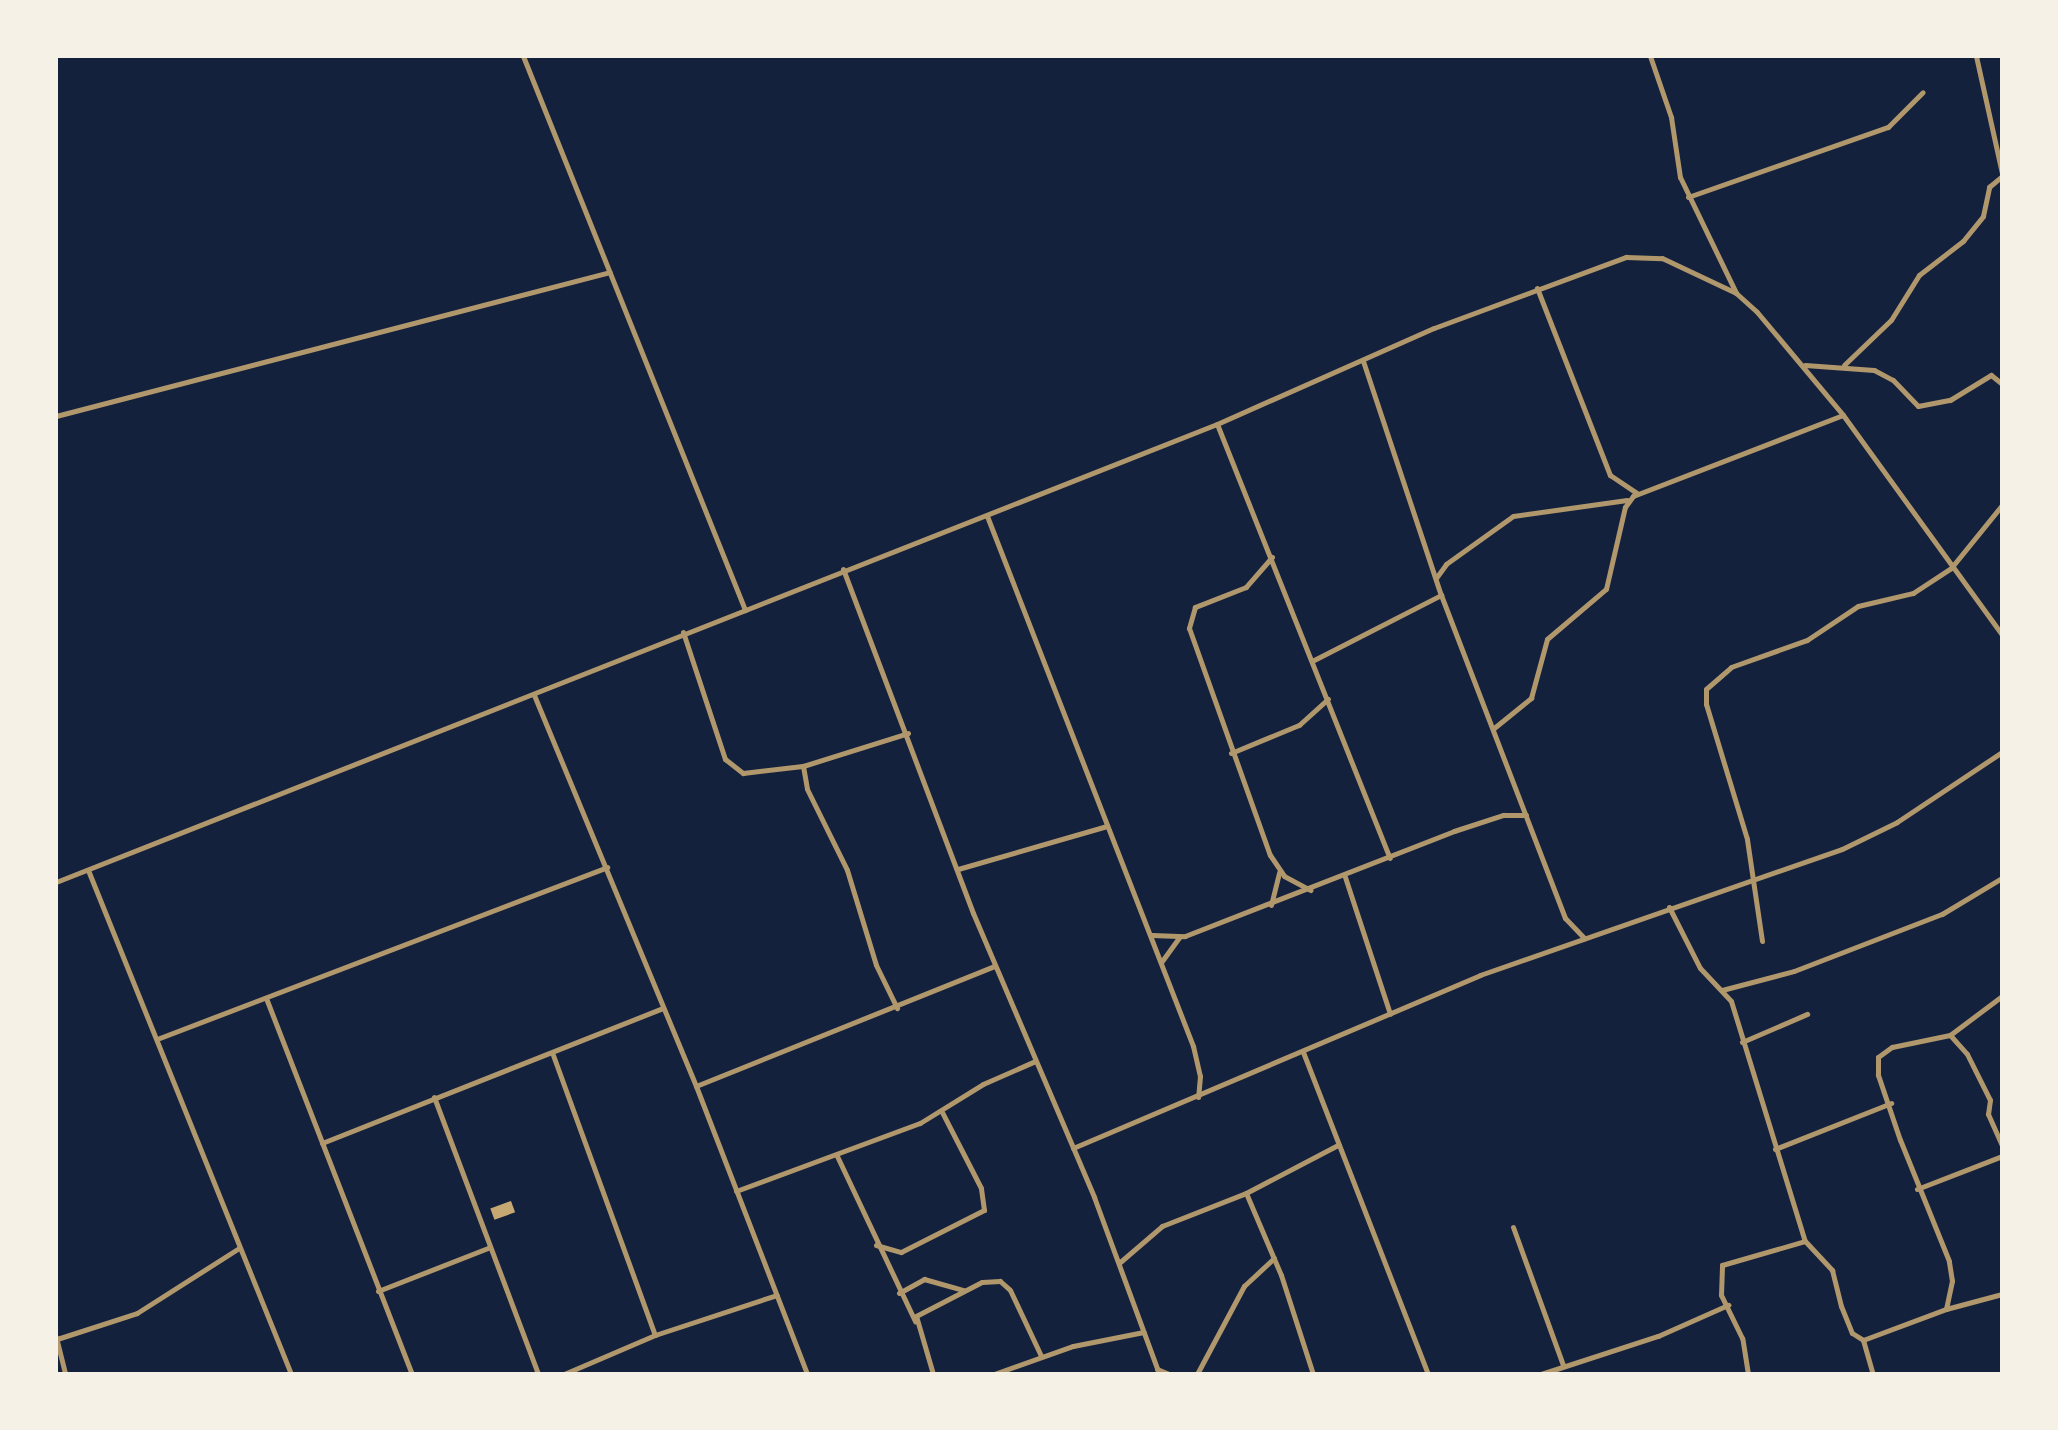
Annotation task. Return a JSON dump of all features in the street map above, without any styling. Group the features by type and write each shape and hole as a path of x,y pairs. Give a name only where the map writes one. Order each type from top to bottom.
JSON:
{"street":[{"path":"523,56 745,610"},
{"path":"1650,56 1671,117 1677,165 1688,197 1736,293 1804,366 1843,415 1951,568 2000,627 2002,635"},
{"path":"1844,365 1891,320 1919,275 1963,241 1983,216 1989,187 2002,174 1976,56"},
{"path":"1688,197 1888,127 1923,92"},
{"path":"56,882 534,695 843,569 987,516 1217,424 1537,288 1612,261 1643,256 1662,258 1736,293"},
{"path":"56,416 610,272"},
{"path":"1537,288 1610,475 1637,493"},
{"path":"1363,361 1441,595 1565,918 1584,938"},
{"path":"1804,366 1844,365 1887,376 1918,406 1950,400 1991,375 2002,384"},
{"path":"1436,578 1446,564 1513,516 1628,500 1637,493 1843,415"},
{"path":"1217,424 1314,660 1354,777 1390,858"},
{"path":"1494,728 1531,698 1547,639 1606,589 1628,500"},
{"path":"1762,941 1739,801 1706,704 1709,685 1731,667 1807,640 1858,606 1913,593 1951,568 2002,505"},
{"path":"987,516 1199,1064 1197,1098"},
{"path":"1271,905 1279,871 1231,753 1189,628 1195,607 1246,587 1272,557"},
{"path":"843,569 1033,1062 1073,1148 1119,1263 1157,1371 1169,1374"},
{"path":"1314,660 1441,595"},
{"path":"683,632 725,759 750,775 803,766 908,733"},
{"path":"534,695 696,1086 807,1374"},
{"path":"1231,753 1299,725 1328,699"},
{"path":"1073,1148 1390,1014 1584,938 1842,849 1897,822 2002,752"},
{"path":"803,766 807,789 847,870 876,965 897,1008"},
{"path":"1151,934 1179,938 1503,815 1526,815"},
{"path":"958,869 1107,826"},
{"path":"157,1039 607,867"},
{"path":"88,870 291,1374"},
{"path":"1279,871 1310,890"},
{"path":"1345,877 1390,1014"},
{"path":"1721,990 1794,971 1932,919 2002,878"},
{"path":"1669,907 1700,968 1731,1001 1805,1241 1832,1270 1852,1333 1863,1340 1873,1374"},
{"path":"1161,962 1179,938"},
{"path":"696,1086 897,1008 995,966"},
{"path":"1946,1309 1949,1261 1917,1189 1891,1103 1878,1075 1881,1054 1950,1035 2002,996"},
{"path":"266,998 412,1374"},
{"path":"322,1143 434,1097 553,1055 664,1008"},
{"path":"1742,1042 1807,1014"},
{"path":"1950,1035 1967,1054 1990,1100 1988,1114 2002,1146"},
{"path":"1303,1052 1336,1146 1428,1374"},
{"path":"553,1055 655,1335"},
{"path":"736,1191 837,1156 942,1112 983,1084 1033,1062"},
{"path":"434,1097 538,1374"},
{"path":"1775,1149 1891,1103"},
{"path":"876,1245 901,1252 984,1210 981,1188 942,1112"},
{"path":"1119,1263 1162,1226 1246,1193 1336,1146"},
{"path":"837,1156 876,1245 915,1322 933,1374"},
{"path":"1917,1189 2002,1156"},
{"path":"1246,1193 1274,1258 1313,1374"},
{"path":"1513,1227 1563,1365"},
{"path":"1748,1374 1742,1338 1718,1279 1722,1265 1805,1241"},
{"path":"378,1291 490,1247"},
{"path":"65,1374 56,1338 137,1313 239,1248"},
{"path":"1197,1374 1244,1286 1274,1258"},
{"path":"899,1293 924,1279 963,1290"},
{"path":"915,1322 920,1312 963,1290 982,1282 1004,1283 1041,1356"},
{"path":"1863,1340 1946,1309 2002,1294"},
{"path":"564,1374 655,1335 777,1295"},
{"path":"1541,1374 1658,1336 1728,1305"},
{"path":"994,1374 1041,1356 1144,1332"},
{"path":"56,1364 61,1355"}],"building":[{"path":"511,1201 515,1212 494,1220 490,1209"}]}
